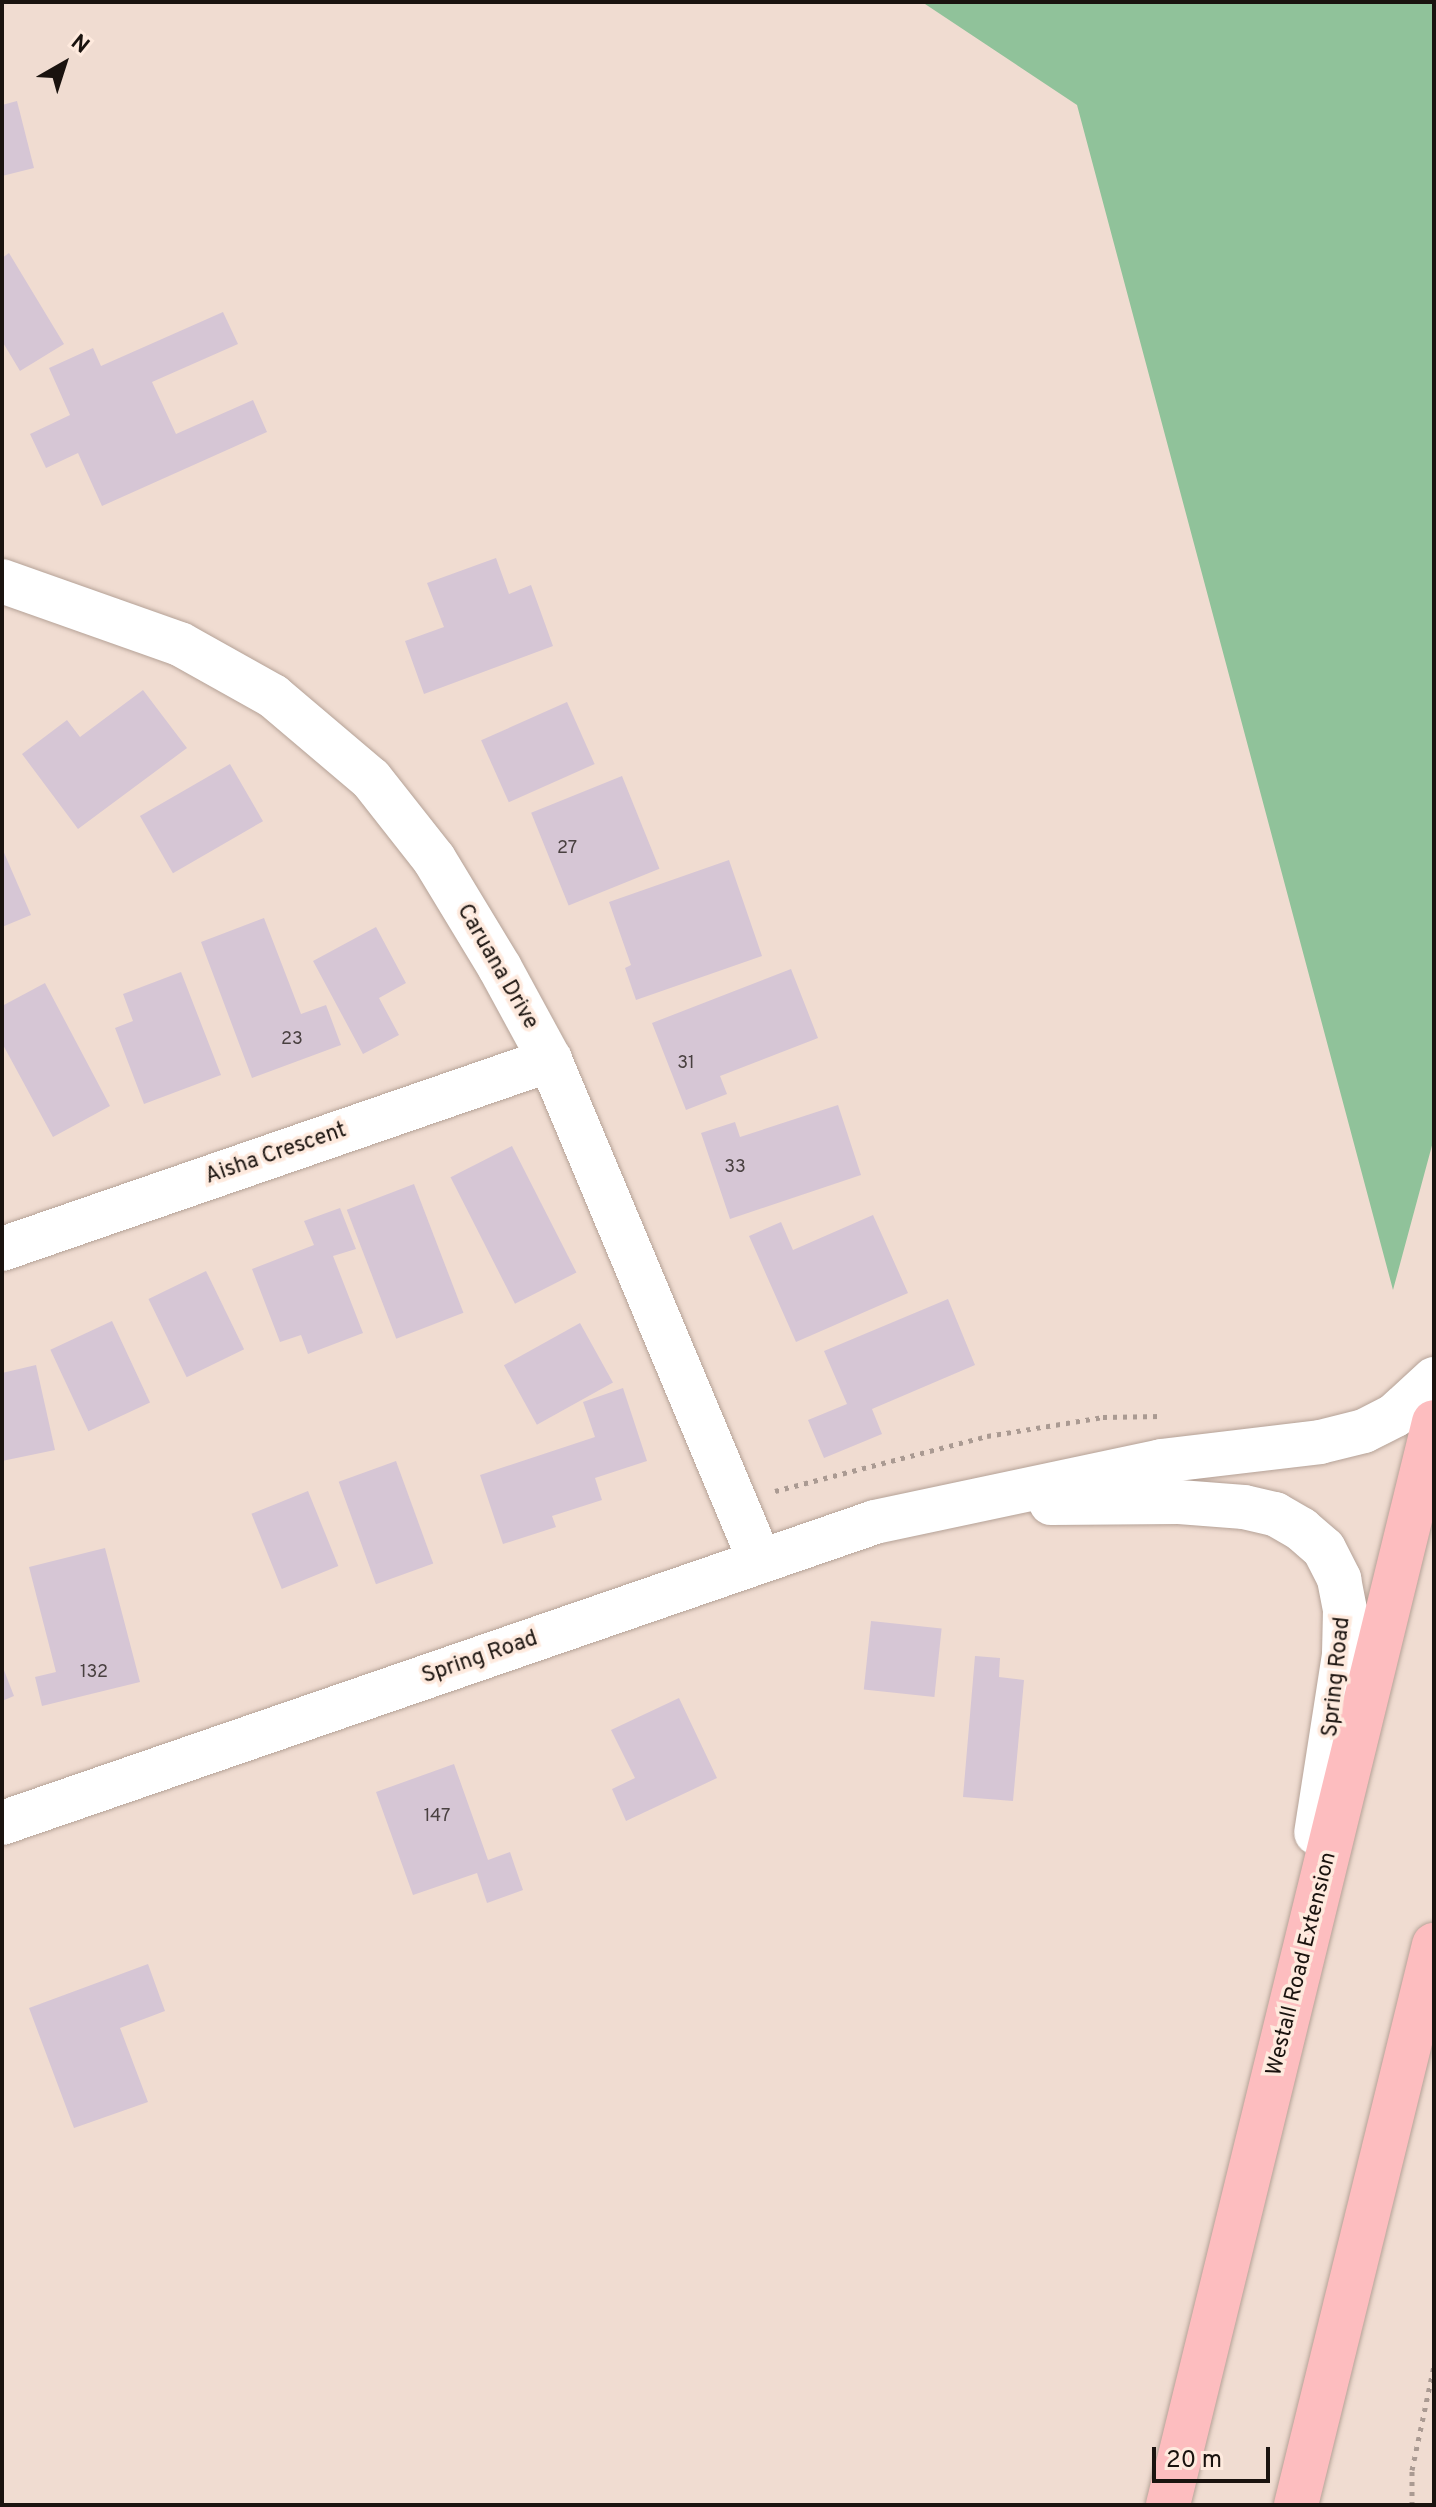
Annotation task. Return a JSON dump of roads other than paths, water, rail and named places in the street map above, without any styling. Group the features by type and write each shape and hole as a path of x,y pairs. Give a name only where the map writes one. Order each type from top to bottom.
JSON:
{"highway":[{"name":"Westall Road Extension","path":"1168,2505 1434,1422"},
{"path":"1296,2505 1434,1945"}],"main road":[{"name":"Caruana Drive","path":"3,584 180,644 273,696 371,779 434,859 500,968 550,1060 760,1561"},
{"name":"Aisha Crescent","path":"2,1249 550,1060"},
{"name":"Spring Road","path":"2,1823 875,1522 1161,1461 1320,1442 1364,1431 1395,1415 1434,1379"},
{"name":"Spring Road","path":"961,1503 1179,1502 1244,1507 1275,1514 1301,1529 1324,1549 1339,1579 1345,1610 1344,1655 1284,2036"}]}
